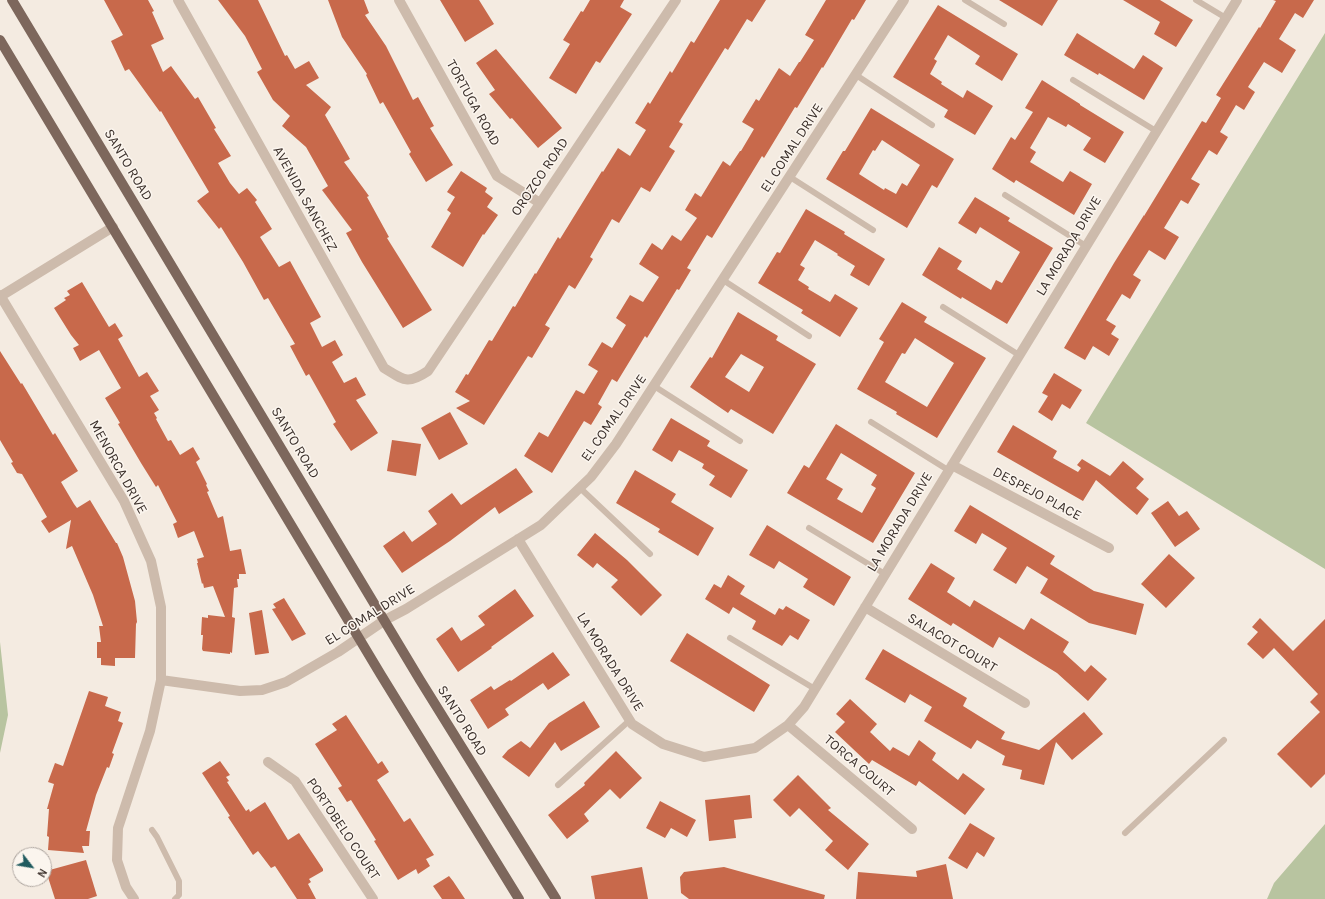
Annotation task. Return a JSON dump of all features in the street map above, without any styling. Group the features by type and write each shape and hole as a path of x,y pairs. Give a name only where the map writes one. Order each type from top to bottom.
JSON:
{"main road":[{"name":"SANTO ROAD","path":"12,0 420,680 556,899"},
{"path":"0,40 380,675 519,899"}],"street":[{"name":"AVENIDA SANCHEZ","path":"178,0 384,368 402,379 415,379 428,370"},
{"name":"TORTUGA ROAD","path":"399,0 497,176 540,203"},
{"name":"OROZCO ROAD","path":"428,370 676,0"},
{"name":"EL COMAL DRIVE","path":"161,680 240,691 262,690 286,682 338,652 385,620 406,609 541,525 591,477 616,444 904,0"},
{"name":"LA MORADA DRIVE","path":"518,539 632,724 663,744 704,757 755,748 788,725 804,707 1237,0"},
{"path":"0,296 113,227"},
{"name":"MENORCA DRIVE","path":"0,296 124,501 150,561 161,607 161,680 150,731 118,828 117,860 126,887 134,899"},
{"name":"DESPEJO PLACE","path":"950,468 1109,548"},
{"name":"SALACOT COURT","path":"865,607 1025,703"},
{"name":"TORCA COURT","path":"788,725 912,829"},
{"name":"PORTOBELO COURT","path":"268,762 296,781 374,899"}],"lane":[{"path":"965,0 1004,24"},
{"path":"1196,0 1226,18"},
{"path":"856,75 932,125"},
{"path":"1073,80 1156,131"},
{"path":"790,177 873,230"},
{"path":"1005,195 1086,246"},
{"path":"723,280 808,336"},
{"path":"943,307 1019,355"},
{"path":"654,386 740,441"},
{"path":"871,422 950,468"},
{"path":"579,487 650,554"},
{"path":"809,528 885,574"},
{"path":"730,638 815,689"},
{"path":"558,785 630,720"},
{"path":"1125,833 1224,740"},
{"path":"152,830 158,837 179,881 180,896 175,899"}],"green space":[{"path":"1325,33 1325,569 1086,423"},
{"path":"0,642 8,715 0,753"},
{"path":"1325,824 1325,899 1267,899 1274,883"}],"building":[{"path":"104,0 148,0 154,11 152,12 164,39 151,45 163,72 171,66 195,99 198,97 216,128 214,129 231,156 218,163 230,183 239,194 247,188 257,200 255,202 272,229 260,237 279,267 290,261 321,317 310,323 322,347 335,340 343,355 332,362 344,383 356,377 366,395 356,400 378,433 351,451 333,424 336,422 309,374 306,376 290,346 295,344 268,298 264,300 221,227 219,229 197,201 209,192 161,111 160,112 129,69 125,71 111,41 123,35"},
{"path":"218,0 258,0 285,56 287,55 295,69 309,61 319,78 306,85 331,107 325,115 350,159 344,162 369,196 367,197 389,237 387,238 432,310 403,328 362,262 346,233 352,230 322,190 328,186 306,147 282,126 290,116 273,100 257,72 262,69 245,36"},
{"path":"328,0 364,0 369,13 365,15 386,46 413,100 418,97 434,126 430,128 453,165 426,182 409,154 411,152 383,102 380,104 366,75 367,74 342,37"},
{"path":"440,0 479,0 494,24 465,42"},
{"path":"590,0 624,0 620,7 632,14 600,63 596,61 576,94 549,78 570,44 563,40 581,11 583,12"},
{"path":"720,0 766,0 752,22 747,19 728,50 725,48 679,122 683,124 669,147 675,151 650,192 641,187 619,223 612,219 590,257 593,259 575,289 569,285 545,325 550,328 532,358 528,356 484,425 456,408 470,401 455,392 466,374 468,375 489,340 492,341 513,306 515,307 558,237 560,239 618,148 630,156 646,130 635,123 648,102 650,104 670,71 672,73 691,41 694,43"},
{"path":"826,0 866,0 854,20 852,19 797,108 795,107 764,158 762,156 712,238 707,235 687,268 691,270 679,290 677,289 647,338 645,336 617,382 612,379 598,404 602,407 591,425 584,421 552,473 524,456 539,432 548,437 576,390 584,394 598,371 588,365 602,342 612,348 626,325 616,318 630,295 643,302 659,277 639,264 652,243 662,250 672,235 681,241 697,218 685,210 695,193 701,197 723,161 730,166 741,151 754,129 742,122 756,99 759,101 779,68 790,76 800,62 814,40 805,35"},
{"path":"999,0 1058,0 1042,26"},
{"path":"1123,0 1160,0 1193,20 1176,47 1154,34 1160,22"},
{"path":"1273,0 1314,0 1303,18 1295,13 1279,39 1296,50 1282,73 1264,62 1248,87 1255,92 1244,110 1236,105 1220,132 1228,137 1217,155 1209,150 1191,179 1200,184 1188,204 1181,200 1164,228 1179,237 1165,260 1149,250 1133,275 1141,280 1130,299 1122,294 1106,320 1116,326 1111,334 1119,339 1109,356 1093,346 1085,360 1064,348 1114,263 1202,121 1206,123 1221,98 1216,95 1259,27 1260,28 1276,1"},
{"path":"938,5 1018,54 1002,81 975,64 980,56 948,35 934,59 937,61 930,74 942,82 941,84 963,98 967,90 993,106 975,135 944,117 948,110 893,77"},
{"path":"1077,33 1134,69 1143,55 1163,68 1144,100 1099,73 1098,75 1064,55"},
{"path":"496,49 562,128 538,148 512,118 510,119 489,94 495,90 476,63"},
{"path":"1042,80 1124,132 1105,163 1083,150 1091,138 1068,124 1066,127 1048,117 1030,148 1036,152 1030,162 1063,182 1070,171 1092,184 1074,215 1016,180 1014,183 992,169 1011,137 1015,140 1033,112 1025,108"},
{"path":"871,108 954,159 937,188 932,185 907,228 826,179 843,151 845,151","holes":["882,140 920,165 907,186 902,183 896,194 885,188 884,190 859,174 873,150 875,151"]},
{"path":"461,171 487,188 485,192 493,198 487,207 498,215 484,235 483,234 463,267 431,247 451,213 447,210 455,197 447,192"},
{"path":"975,197 1010,218 1008,221 1053,248 1007,324 962,297 961,299 922,275 939,247 962,261 957,269 991,290 996,280 1002,283 1020,252 980,227 976,234 958,223"},
{"path":"806,209 845,232 844,234 885,259 869,286 850,275 855,266 815,240 800,265 805,268 798,280 809,287 808,289 830,302 835,294 858,308 840,337 801,313 803,310 758,283 777,252 780,253"},
{"path":"82,282 109,327 115,323 123,336 118,339 139,377 147,372 159,391 150,396 159,410 154,413 168,441 171,440 180,455 193,447 200,459 196,462 207,484 206,485 209,491 207,492 218,518 223,516 230,551 241,549 246,574 239,574 239,579 237,579 238,587 234,588 232,617 235,618 232,653 230,652 230,654 203,651 202,649 202,617 208,618 208,615 225,617 213,586 204,588 203,583 202,584 197,559 204,557 194,531 178,538 173,524 177,522 158,485 156,487 141,463 118,424 120,423 105,398 121,388 99,350 80,361 73,348 79,345 54,308 66,300 64,298 70,295 67,291"},
{"path":"902,302 927,317 924,322 986,358 937,438 896,414 897,412 857,389 884,342 879,339","holes":["915,338 954,363 927,407 885,382 902,353 905,354"]},
{"path":"738,312 778,336 776,340 816,364 773,434 731,409 728,413 690,387 710,357 712,358","holes":["741,354 764,367 749,392 725,377"]},
{"path":"0,351 21,384 22,383 53,435 55,433 78,471 61,482 74,504 77,508 90,500 117,543 123,557 135,601 137,622 135,658 115,658 115,666 101,665 101,658 97,658 97,642 101,642 99,626 103,626 93,595 72,546 66,549 71,520 49,533 41,521 47,517 22,474 17,473 11,463 13,462 0,440"},
{"path":"1054,373 1082,390 1070,409 1062,404 1052,421 1038,412 1048,396 1042,393"},
{"path":"450,412 468,444 439,460 421,428"},
{"path":"671,418 710,441 707,446 748,470 731,498 709,485 715,476 702,468 704,464 679,450 672,462 652,450"},
{"path":"836,424 915,473 873,543 787,493 804,465 809,468","holes":["841,453 877,475 871,485 876,488 862,513 837,499 843,489 826,479"]},
{"path":"1013,425 1057,451 1053,458 1078,472 1081,468 1077,465 1082,459 1110,476 1123,461 1144,479 1136,488 1149,499 1137,515 1096,480 1083,501 997,452"},
{"path":"392,440 421,444 416,476 387,471"},
{"path":"516,468 533,492 499,514 495,507 450,541 402,573 383,546 404,531 412,542 437,524 428,511 452,493 461,505"},
{"path":"635,470 676,494 671,502 714,528 698,556 658,532 660,529 616,503"},
{"path":"1168,501 1179,516 1187,511 1200,529 1175,547 1151,513"},
{"path":"970,505 1055,556 1050,564 1094,591 1144,604 1136,635 1089,623 1040,593 1048,579 1027,566 1016,584 993,570 1007,548 982,533 976,544 954,531"},
{"path":"767,525 851,577 834,606 803,587 808,579 779,561 774,569 749,555"},
{"path":"595,533 627,560 662,595 641,616 611,587 618,580 597,563 593,568 577,555"},
{"path":"1169,554 1195,578 1166,608 1141,584"},
{"path":"931,563 955,578 947,592 970,607 974,600 1024,630 1031,618 1069,642 1063,652 1085,672 1091,665 1107,679 1088,701 1057,673 999,637 993,648 953,623 951,626 908,599"},
{"path":"728,575 745,586 740,594 775,615 779,608 783,610 786,606 810,620 798,640 790,635 782,646 752,629 756,621 733,607 729,614 705,599 714,584 721,588"},
{"path":"515,589 534,616 458,672 436,639 452,627 461,641 485,625 478,616"},
{"path":"284,598 306,634 292,641 272,609 276,608 273,604"},
{"path":"262,610 269,653 255,655 249,613"},
{"path":"1260,618 1293,651 1325,619 1325,774 1311,788 1277,754 1320,712 1310,702 1318,694 1274,648 1263,659 1247,644 1258,632 1252,627"},
{"path":"687,633 770,685 754,712 670,661"},
{"path":"883,649 967,698 963,706 1005,732 1001,739 1039,750 1084,712 1103,734 1072,760 1056,742 1044,785 1020,779 1022,770 1002,765 1005,756 977,740 971,749 924,721 932,707 910,694 905,703 865,679"},
{"path":"553,652 570,675 548,690 543,683 505,709 509,715 488,729 470,700 491,686 494,690 510,680 511,681"},
{"path":"89,691 108,697 105,706 121,712 118,721 123,723 112,753 114,754 109,768 107,767 96,795 86,831 90,831 89,846 82,846 84,853 52,850 52,847 48,847 49,837 47,836 49,809 47,809 54,784 48,782 55,763 63,766"},
{"path":"850,699 877,724 870,732 890,751 893,747 909,756 919,740 936,753 932,760 958,780 963,773 985,789 965,815 919,781 916,786 872,760 869,764 835,732 845,722 836,714"},
{"path":"584,701 600,727 561,751 555,742 529,777 502,757 508,750 521,741 530,748 549,723"},
{"path":"346,715 378,764 382,761 389,772 377,780 404,822 410,818 434,855 426,859 430,866 418,874 416,869 398,880 374,841 376,840 351,800 347,802 338,788 342,786 315,744 337,730 332,724"},
{"path":"616,751 642,778 620,799 610,789 584,814 589,821 567,839 548,815 585,785 584,783"},
{"path":"220,761 230,775 226,777 229,781 227,782 246,811 249,809 250,812 265,802 288,840 299,833 323,869 323,871 309,879 311,882 308,884 316,899 297,899 275,866 271,868 258,851 253,855 202,773"},
{"path":"798,775 831,808 828,810 869,844 848,870 825,850 833,841 799,808 790,817 773,800"},
{"path":"750,795 752,818 734,820 736,838 709,841 705,800"},
{"path":"660,801 696,820 687,837 671,828 665,838 646,828"},
{"path":"970,823 995,838 984,857 977,852 967,869 948,858"},
{"path":"86,860 97,896 88,899 55,899 51,887 52,869"},
{"path":"946,864 953,899 856,899 858,872 917,877 916,871"},
{"path":"642,867 648,899 595,899 591,876"},
{"path":"724,867 825,895 824,899 689,899 681,893 680,877 684,872"},
{"path":"449,876 465,899 442,899 433,886"}]}
